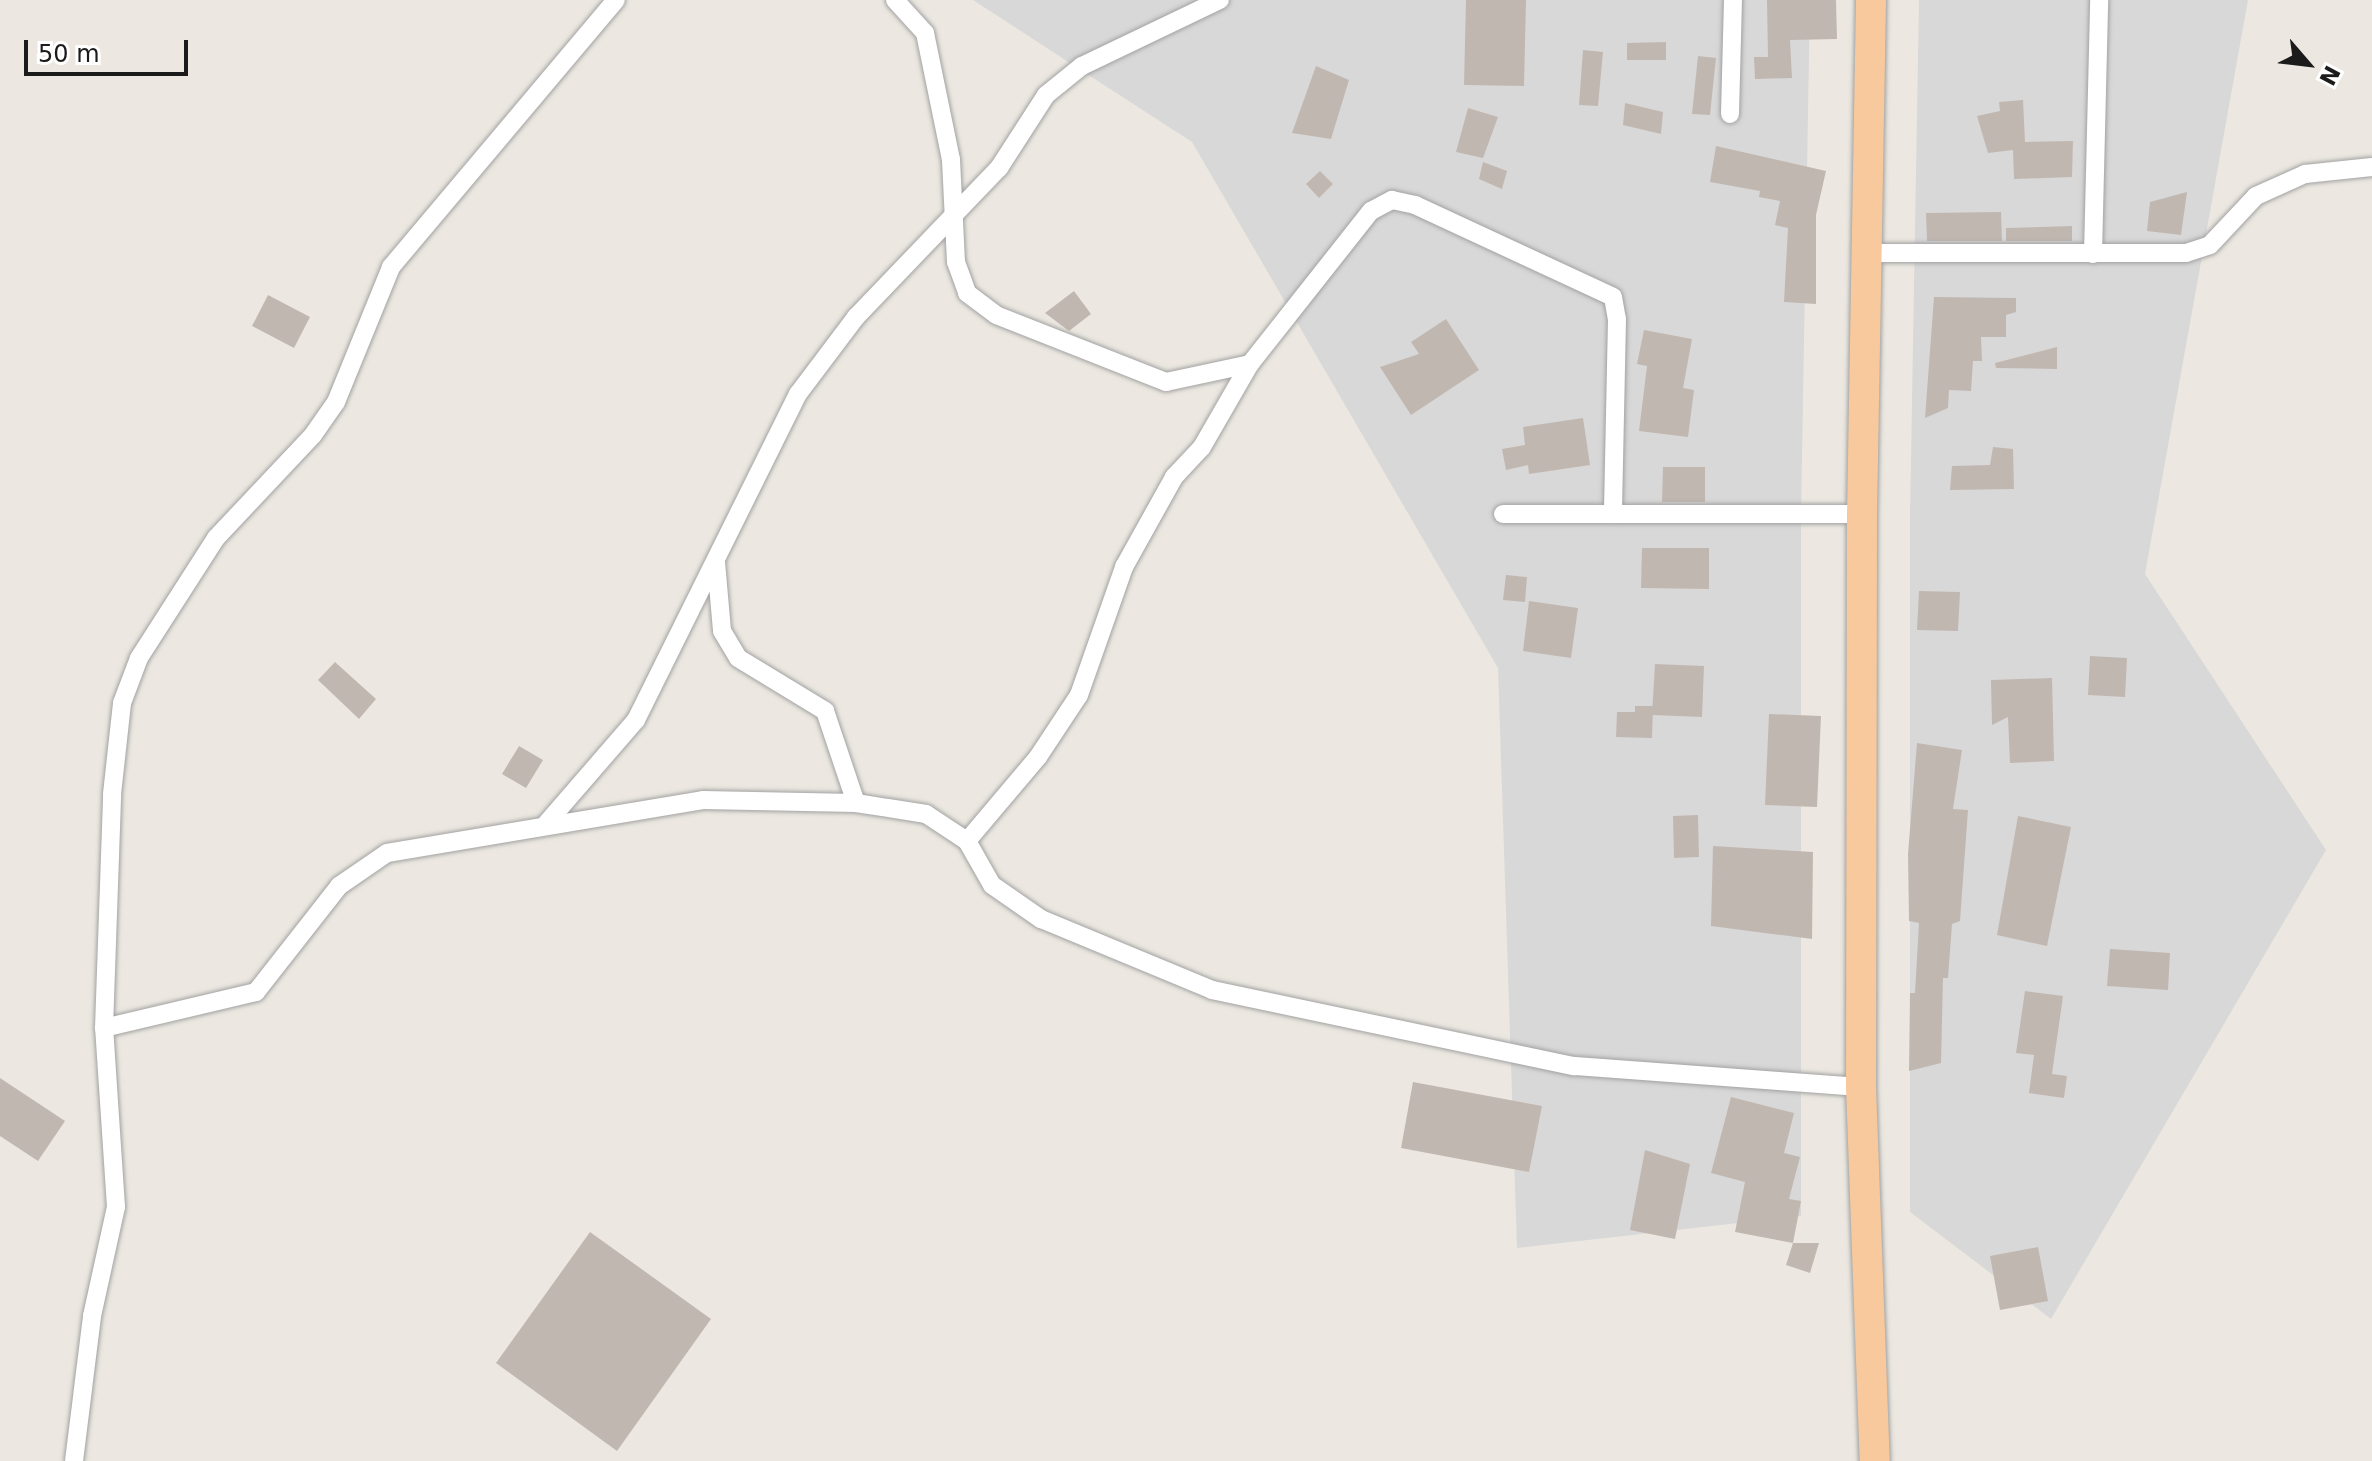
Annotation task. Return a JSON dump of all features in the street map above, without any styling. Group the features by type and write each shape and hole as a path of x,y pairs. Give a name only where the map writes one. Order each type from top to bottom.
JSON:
{"main road":[{"path":"1871,0 1869,253 1862,514 1861,1087 1875,1461"}],"street":[{"path":"74,1461 92,1316 116,1207 104,1028 115,745 122,703 139,658 216,538 313,435 336,402 391,267 616,0"},
{"path":"895,0 925,33 951,160 951,224 967,293 996,315 1166,382 1250,364"},
{"path":"545,825 636,720 798,394 856,317 951,224 999,168 1046,95 1082,66 1220,0"},
{"path":"1730,114 1733,0"},
{"path":"2093,254 2099,0"},
{"path":"1869,253 2186,253 2210,245 2256,196 2305,174 2372,167"},
{"path":"967,841 1038,757 1079,695 1124,567 1174,477 1202,447 1250,364 1371,211 1392,200 1415,205 1613,297 1617,319 1613,514"},
{"path":"1503,514 1862,514"},
{"path":"716,559 722,631 738,658 825,711 856,803"},
{"path":"104,1028 256,992 339,886 387,853 703,800 856,803 926,814 967,841 992,885 1041,919 1212,990 1574,1066 1861,1087"}],"shaded area":[{"path":"973,0 1810,0 1801,514 1801,1216 1517,1248 1498,668 1192,142"},
{"path":"1919,0 2248,0 2145,574 2326,850 2051,1319 1910,1212 1910,515"}],"building":[{"path":"1466,0 1526,0 1524,86 1464,85"},
{"path":"1767,0 1836,0 1837,39 1790,40 1792,78 1755,79 1754,57 1768,57"},
{"path":"1666,42 1666,60 1627,60 1627,43"},
{"path":"1583,50 1603,52 1598,106 1579,105"},
{"path":"1698,56 1716,58 1710,115 1692,114"},
{"path":"1316,66 1349,80 1331,139 1292,133"},
{"path":"2023,100 2025,142 2073,141 2072,177 2014,179 2013,150 1988,153 1977,116 2000,111 1999,102"},
{"path":"1625,103 1663,112 1661,134 1623,125"},
{"path":"1468,108 1498,117 1483,158 1456,152"},
{"path":"1716,146 1826,171 1816,215 1816,304 1784,302 1788,228 1775,225 1780,201 1759,197 1760,191 1710,182"},
{"path":"1483,162 1507,171 1502,189 1479,179"},
{"path":"1320,171 1333,184 1319,198 1306,184"},
{"path":"2187,192 2181,235 2147,231 2150,202"},
{"path":"2001,212 2002,241 1927,241 1926,213"},
{"path":"2072,226 2072,241 2006,241 2006,228"},
{"path":"1074,291 1091,314 1069,331 1045,313"},
{"path":"268,295 310,317 294,348 252,326"},
{"path":"1934,297 2016,298 2016,312 2006,315 2006,337 1981,337 1982,361 1973,361 1971,391 1949,390 1948,408 1925,418"},
{"path":"1446,319 1479,370 1411,415 1380,367 1419,354 1411,342"},
{"path":"1644,330 1692,339 1683,388 1694,390 1688,437 1639,431 1647,366 1637,364"},
{"path":"2057,347 2057,369 1996,368 1995,363"},
{"path":"1583,418 1590,465 1529,474 1528,465 1506,470 1502,449 1525,445 1523,427"},
{"path":"1993,447 2013,449 2014,489 1950,490 1952,466 1990,465"},
{"path":"1663,467 1705,467 1705,502 1662,502"},
{"path":"1642,548 1709,548 1709,589 1641,588"},
{"path":"1506,575 1527,577 1525,602 1503,600"},
{"path":"1919,591 1960,592 1958,631 1917,630"},
{"path":"1529,601 1578,608 1571,658 1523,651"},
{"path":"2090,656 2127,658 2125,697 2088,695"},
{"path":"335,662 376,699 359,719 318,680"},
{"path":"1655,664 1704,666 1702,717 1652,715"},
{"path":"2052,678 2054,761 2010,763 2008,717 1992,725 1991,680"},
{"path":"1635,706 1653,706 1652,738 1616,737 1617,712 1635,712"},
{"path":"1769,714 1821,716 1817,807 1765,805"},
{"path":"1917,743 1962,750 1953,809 1968,810 1960,921 1952,924 1948,978 1943,978 1941,1063 1909,1071 1910,993 1915,993 1919,923 1909,921 1908,854"},
{"path":"519,746 543,760 526,788 502,774"},
{"path":"1698,815 1699,857 1674,858 1673,816"},
{"path":"2018,816 2071,827 2047,946 1997,935"},
{"path":"1713,846 1813,852 1812,939 1711,926"},
{"path":"2110,949 2170,953 2168,990 2107,986"},
{"path":"2025,991 2063,996 2052,1074 2067,1076 2064,1098 2029,1093 2034,1055 2016,1053"},
{"path":"0,1078 65,1121 38,1161 0,1136"},
{"path":"1413,1082 1542,1106 1529,1172 1401,1148"},
{"path":"1731,1097 1794,1113 1784,1153 1800,1157 1789,1199 1801,1201 1793,1243 1735,1232 1745,1182 1711,1173"},
{"path":"1645,1150 1690,1164 1675,1239 1630,1230"},
{"path":"590,1232 711,1319 617,1451 496,1363"},
{"path":"1793,1243 1819,1243 1810,1273 1786,1265"},
{"path":"2038,1247 2048,1301 2000,1310 1990,1256"}]}
